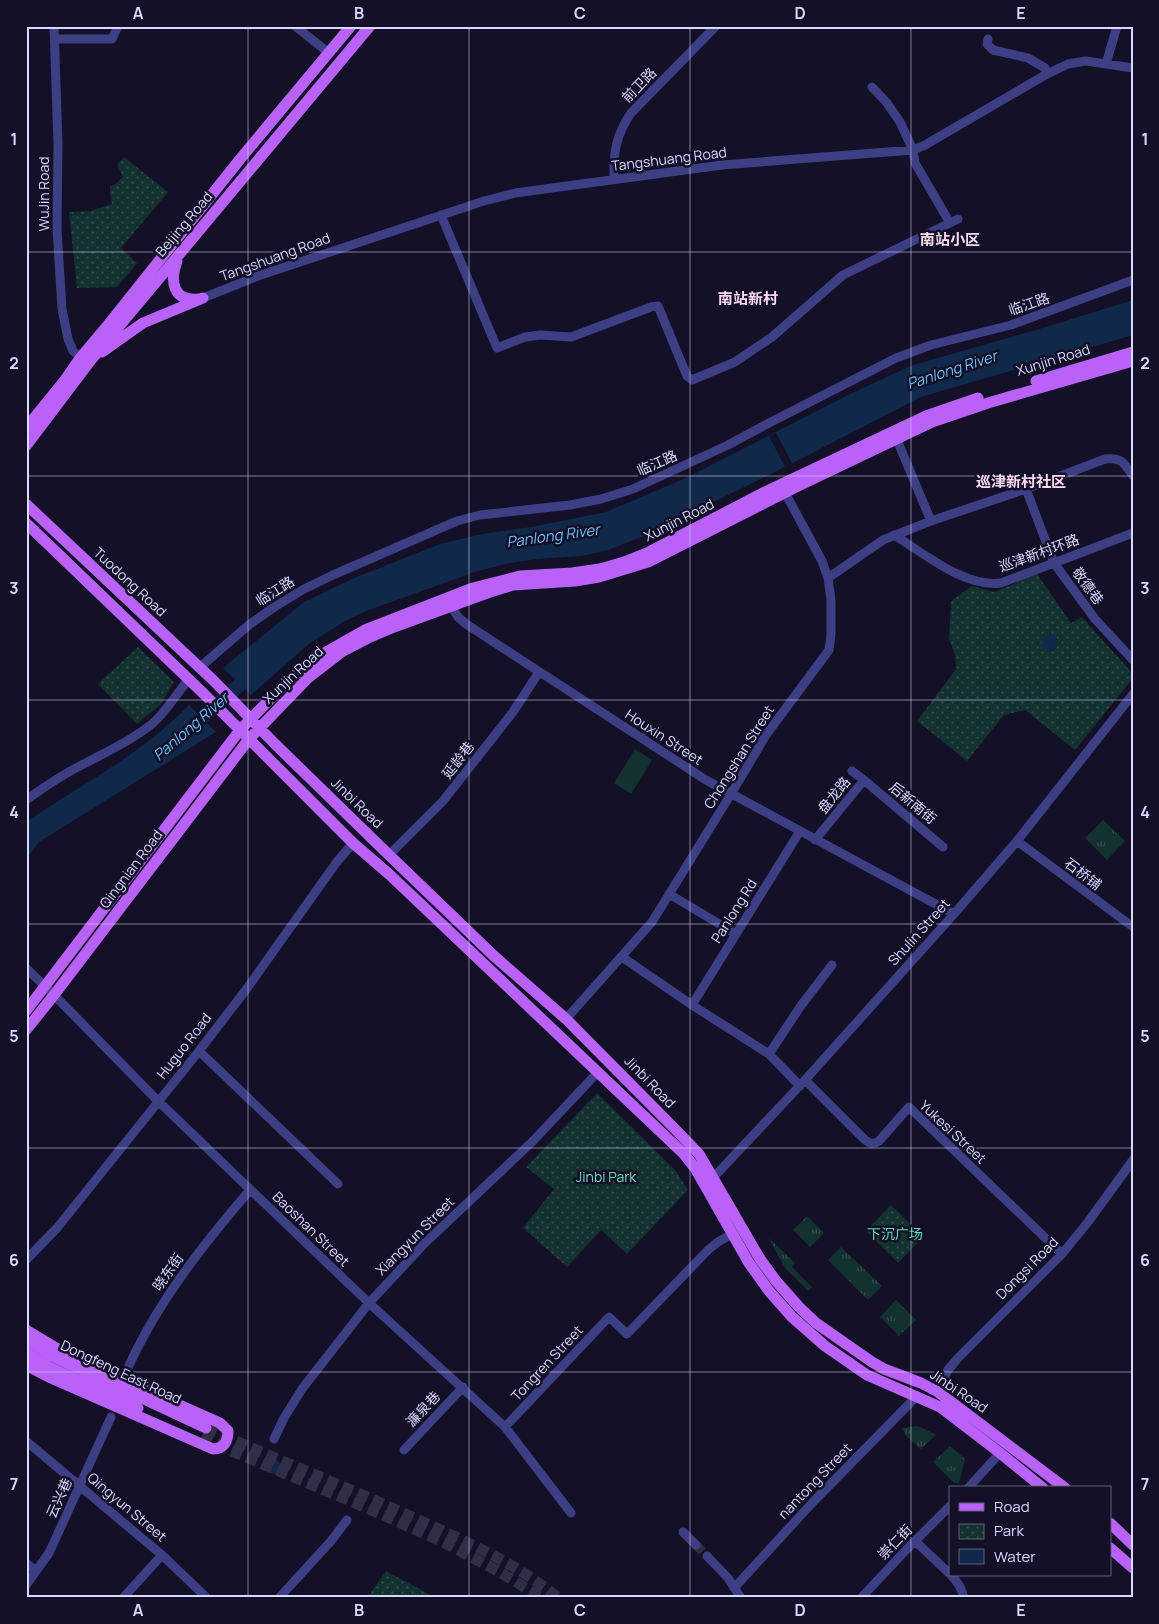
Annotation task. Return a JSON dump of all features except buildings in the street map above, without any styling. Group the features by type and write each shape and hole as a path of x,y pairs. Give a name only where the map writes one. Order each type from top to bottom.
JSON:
{"main road":[{"name":"Beijing Road","path":"26,446 108,325 241,158 351,26"},
{"name":"Beijing Road","path":"26,428 65,380 182,251 370,26"},
{"path":"182,251 174,272 174,286 179,294 188,299 203,298"},
{"path":"86,358 143,323 203,298"},
{"name":"Xunjin Road","path":"248,716 319,656 365,630 473,588 502,580 520,576 572,573 600,569 624,562 783,489 926,416 1133,352"},
{"name":"Xunjin Road","path":"259,728 308,678 343,651 368,638 451,606 513,585 575,581 599,577 648,562 674,550 783,489 897,440 932,422 955,413 1133,360"},
{"name":"Tuodong Road","path":"26,504 214,681"},
{"name":"Tuodong Road","path":"26,523 203,693"},
{"name":"Jinbi Road","path":"214,681 389,856 494,956 566,1019 699,1154 760,1259 799,1307 816,1323 872,1362 884,1369 921,1382 938,1392 1063,1486"},
{"name":"Jinbi Road","path":"203,693 353,843 390,875 684,1154 695,1168 749,1263 769,1291 792,1317 825,1346 867,1375 940,1408 1041,1486"},
{"name":"Qingnian Road","path":"26,1030 50,991 240,730 248,716"},
{"name":"Qingnian Road","path":"26,1011 50,991 259,728"},
{"path":"26,1330 71,1357 220,1423 228,1431 226,1442 221,1448 213,1449 51,1378 26,1365"},
{"name":"Dongfeng East Road","path":"26,1339 52,1356 203,1433 49,1367 26,1352"},
{"path":"1112,1525 1133,1545"},
{"path":"1112,1547 1133,1562"},
{"path":"1112,1548 1133,1568"}],"street":[{"name":"WuJin Road","path":"54,26 58,144 57,229 63,315 68,339 73,351 86,358"},
{"path":"55,39 112,39 118,26"},
{"path":"295,26 329,53"},
{"name":"前卫路","path":"614,179 615,147 621,128 628,117 716,26"},
{"path":"1106,64 1117,26"},
{"path":"988,39 988,44 993,50 1028,58 1045,68 1047,74"},
{"name":"Tangshuang Road","path":"203,298 258,276 484,201 516,193 722,165 912,150 925,145 1047,74 1068,64 1086,61 1133,68"},
{"path":"441,215 497,348 525,337 540,335 571,337 658,306 687,376 692,380 735,362 772,337 843,275 954,221 915,163 912,150 900,122 887,103 872,87"},
{"name":"临江路","path":"199,668 250,624 304,589 457,521 480,515 570,505 601,499 633,489 728,445 896,358 931,345 1011,325 1133,280"},
{"path":"897,440 931,521"},
{"path":"828,578 883,540 1105,459 1115,458 1123,462 1133,476"},
{"name":"Chongshan Street","path":"566,1019 652,922 766,735 829,650 831,600 828,578 822,562 783,489"},
{"name":"敬德巷","path":"1026,489 1054,563 1095,619 1133,660"},
{"name":"巡津新村环路","path":"894,536 956,574 978,583 991,584 1002,583 1133,533"},
{"name":"Houxin Street","path":"451,606 466,624 706,780 954,914"},
{"name":"延龄巷","path":"389,856 443,801 512,712 539,672"},
{"path":"26,800 76,768 127,742 163,714 189,679"},
{"name":"Shulin Street","path":"713,1178 802,1083 954,914 1017,841 1133,694"},
{"name":"盘龙路","path":"815,840 864,780 852,771"},
{"name":"后新南街","path":"864,780 943,847"},
{"name":"Panlong Rd","path":"692,1005 800,831"},
{"name":"石桥铺","path":"1017,841 1133,927"},
{"name":"Huguo Road","path":"26,1260 57,1228 199,1050 248,986 336,862 353,843"},
{"path":"669,894 736,934"},
{"path":"622,957 692,1005 769,1054 802,1083"},
{"path":"769,1054 800,1007 832,965"},
{"name":"Baoshan Street","path":"26,968 158,1101 250,1190 369,1303 505,1427 571,1513"},
{"path":"199,1050 338,1184"},
{"name":"Xiangyun Street","path":"274,1439 302,1388 369,1303 425,1243 533,1141 598,1072"},
{"name":"Yukesi Street","path":"802,1083 871,1143 876,1144 879,1142 909,1108 1062,1254"},
{"name":"Dongsi Road","path":"938,1392 948,1370 958,1358 1062,1254 1133,1160"},
{"name":"晓东街","path":"123,1380 141,1342 169,1293 250,1190"},
{"name":"Tongren Street","path":"505,1427 609,1317 626,1334 708,1250 732,1234"},
{"name":"濂泉巷","path":"404,1450 463,1387"},
{"name":"nantong Street","path":"734,1588 813,1502 917,1396"},
{"name":"云兴巷","path":"26,1586 50,1553 111,1417"},
{"name":"Qingyun Street","path":"26,1442 162,1554 208,1598"},
{"path":"970,1486 1000,1453"},
{"name":"崇仁街","path":"861,1598 949,1507"},
{"path":"279,1598 331,1542 347,1520"},
{"path":"683,1532 696,1545"},
{"path":"915,1541 949,1573"},
{"path":"123,1598 162,1554"},
{"path":"707,1556 741,1598"},
{"path":"26,1563 36,1571"},
{"path":"952,1576 962,1590 964,1598"}],"green space":[{"path":"124,157 168,192 121,248 137,263 117,287 77,288 69,212 90,211 112,204 110,186 123,177 117,164"},
{"path":"1037,574 1071,623 1082,617 1133,674 1133,678 1075,750 1025,710 1004,715 967,761 917,721 956,669 955,655 949,639 951,601 972,586 994,592"},
{"path":"138,647 174,682 161,704 137,724 98,684"},
{"path":"635,749 652,760 631,794 614,783"},
{"path":"1103,820 1125,841 1107,860 1085,838"},
{"name":"Jinbi Park","path":"597,1093 676,1171 688,1190 627,1254 601,1230 567,1267 523,1228 554,1189 526,1167"},
{"name":"下沉广场","path":"891,1205 923,1237 898,1263 866,1231"},
{"path":"807,1216 824,1233 810,1247 793,1230"},
{"path":"769,1238 795,1263 792,1267 812,1287 808,1291 785,1268"},
{"path":"841,1247 882,1286 868,1300 828,1260"},
{"path":"896,1300 916,1320 899,1336 880,1317"},
{"path":"917,1426 936,1435 921,1449 905,1435 903,1428"},
{"path":"950,1446 965,1459 959,1483 954,1483 933,1462"},
{"path":"386,1571 436,1598 367,1598"}],"water":[{"path":"1133,300 1133,335 921,397 785,467 644,536 608,550 582,556 537,559 505,564 475,572 366,611 345,621 310,643 251,695 223,668 304,602 354,578 440,544 482,534 531,527 606,512 686,478 852,393 913,365"},
{"path":"1047,635 1053,635 1058,640 1056,649 1047,651 1042,646 1042,640"},
{"path":"189,705 216,732 39,842 26,859 26,822 131,754 171,723"},
{"path":"271,1460 277,1460 281,1467 277,1474 271,1474 267,1470 267,1464"}],"pier":[{"path":"776,433 792,463 785,467 769,436"}],"waterway":[{"name":"Panlong River","path":"189,730 253,673"}],"tunnel":[{"path":"206,1428 396,1510 476,1547 527,1575 558,1598"},
{"path":"201,1438 445,1543 498,1571 542,1598"},
{"path":"696,1545 707,1556"}],"district":[{"name":"南站小区","path":"950,240"},
{"name":"南站新村","path":"748,299"},
{"name":"巡津新村社区","path":"1021,482"}]}
